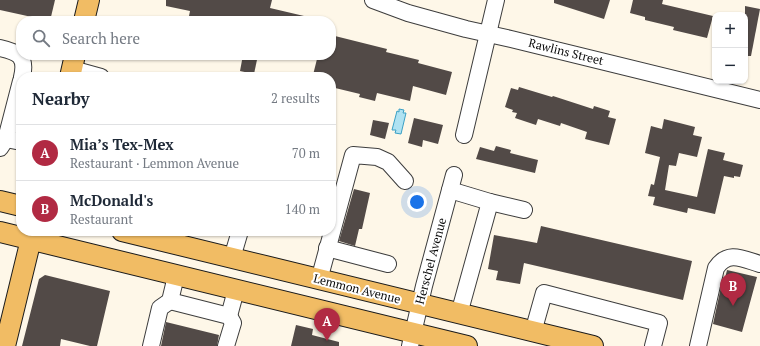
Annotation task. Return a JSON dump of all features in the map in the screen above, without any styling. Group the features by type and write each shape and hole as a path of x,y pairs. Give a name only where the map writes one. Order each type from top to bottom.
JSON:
{"main road":[{"path":"85,16 89,0"},
{"path":"0,201 16,205"},
{"path":"0,232 16,234"},
{"path":"5,346 5,325 32,236"},
{"path":"36,236 176,276 236,290 411,339 467,346"},
{"name":"Lemmon Avenue","path":"147,236 319,280 593,346"}],"street":[{"name":"Rawlins Street","path":"373,0 408,13 466,29 760,100"},
{"path":"464,135 496,0"},
{"path":"0,48 16,53"},
{"path":"21,60 24,72"},
{"path":"72,67 86,72"},
{"path":"9,143 5,119 16,95"},
{"path":"336,216 353,155 377,157 388,162 405,181"},
{"name":"Herschel Avenue","path":"411,339 452,183 490,202"},
{"path":"459,314 490,202 524,210"},
{"path":"232,258 239,236"},
{"path":"319,280 330,236"},
{"path":"327,248 388,264"},
{"path":"698,346 716,268 720,262 730,257 736,257 760,264"},
{"path":"151,346 160,308 170,301 176,276"},
{"path":"226,346 233,323 229,316 236,290"},
{"path":"533,332 544,293 659,323 653,346"},
{"path":"170,301 229,316"}],"water":[{"path":"399,109 404,110 403,113 406,113 401,134 395,133 396,130 392,130 397,111 399,112"}],"building":[{"path":"0,0 55,0 51,16 27,16 0,10"},
{"path":"166,0 272,0 270,8 304,16 189,16 190,11 166,6"},
{"path":"554,0 610,0 604,19 554,3"},
{"path":"633,0 663,0 662,4 712,16 712,20 707,38 673,30 674,27 645,20 645,17 630,13"},
{"path":"745,6 760,9 751,56 748,56 748,12 745,12"},
{"path":"336,36 387,49 386,52 419,60 418,63 452,72 446,95 413,86 410,101 377,93 375,101 359,97 360,94 336,88 336,72 314,72 317,60 336,60"},
{"path":"242,60 257,60 254,72 240,71"},
{"path":"519,87 593,109 594,106 610,111 608,117 616,119 609,145 585,139 587,132 561,123 560,126 538,119 536,125 515,118 517,113 512,112 513,110 505,107 511,88 518,90"},
{"path":"414,118 443,125 438,144 423,140 422,147 408,143"},
{"path":"664,119 695,127 693,135 702,137 697,157 679,153 676,166 669,165 665,190 697,197 708,149 725,153 723,160 743,165 740,177 734,176 734,178 724,176 715,214 688,208 687,213 653,205 655,197 648,196 651,184 654,185 660,157 645,153 651,126 662,129"},
{"path":"373,120 389,123 385,139 370,135"},
{"path":"496,146 511,150 510,153 538,160 535,173 476,159 480,147 494,151"},
{"path":"354,189 370,193 362,229 359,229 355,246 339,241"},
{"path":"541,226 692,261 683,300 524,263 520,284 496,280 498,271 488,269 494,235 537,243"},
{"path":"727,270 757,277 742,332 713,324 721,287 723,287"},
{"path":"45,275 110,291 97,346 90,346 61,339 60,346 22,346 39,279"},
{"path":"166,322 219,335 217,346 161,346"},
{"path":"296,325 313,329 312,335 339,342 339,346 291,346"}],"place":[{"name":"McDonald's","path":"733,306"},
{"name":"Mia’s Tex-Mex","path":"327,341"}]}
